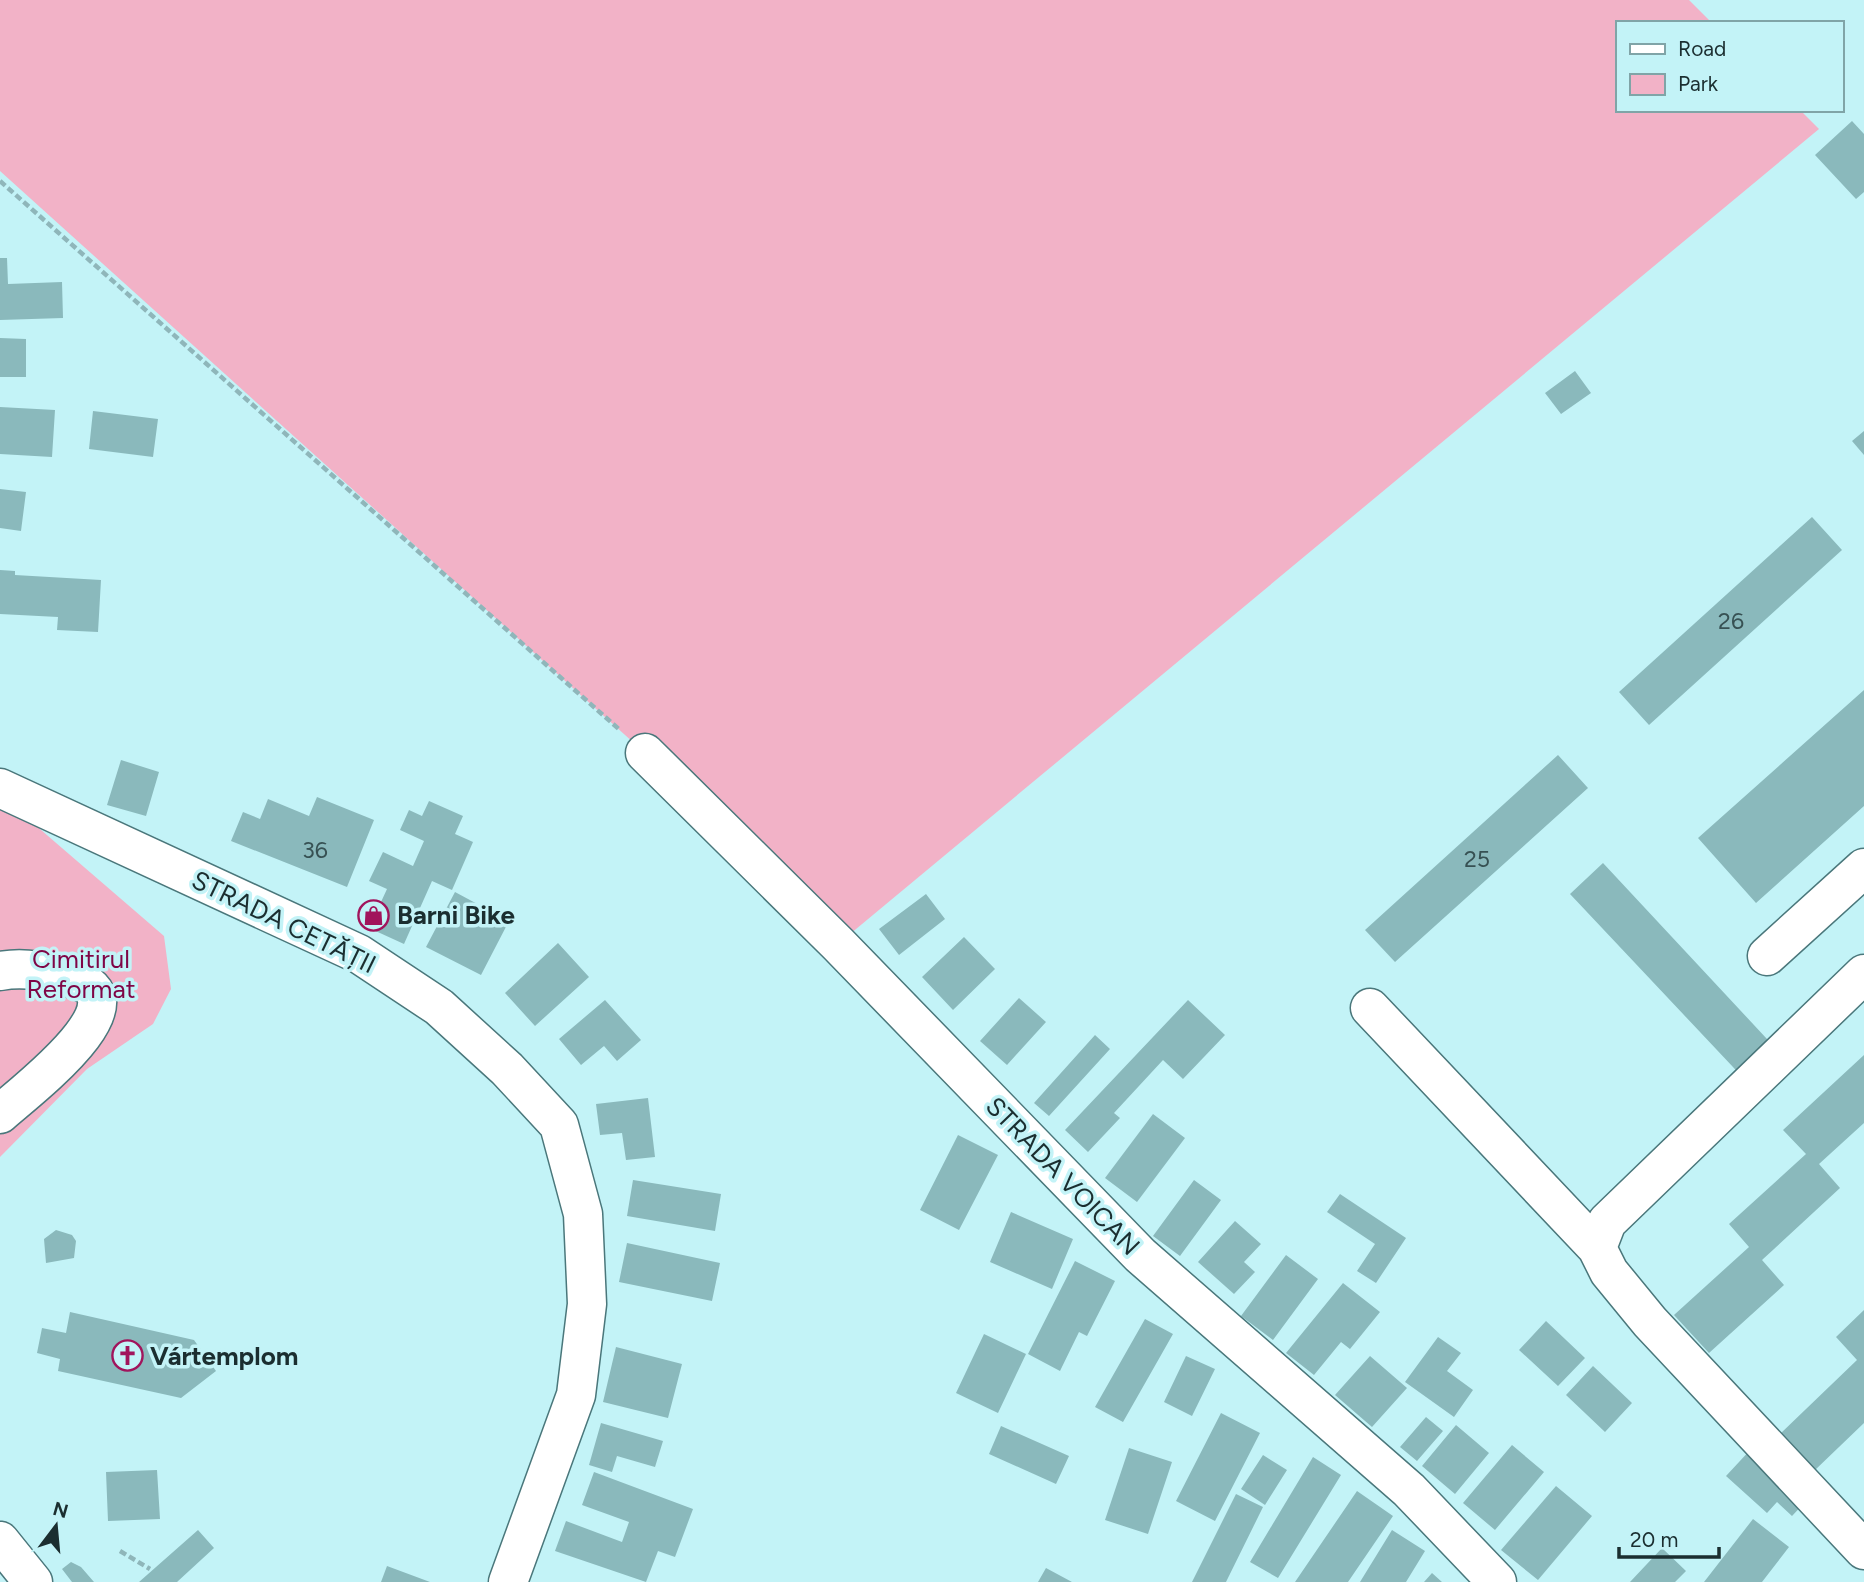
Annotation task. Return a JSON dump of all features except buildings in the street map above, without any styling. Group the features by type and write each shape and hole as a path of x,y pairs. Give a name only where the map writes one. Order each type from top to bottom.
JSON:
{"street":[{"name":"STRADA VOICAN","path":"645,752 838,944 1140,1255 1409,1490 1497,1582"},
{"name":"STRADA CETĂȚII","path":"0,788 359,954 439,1007 507,1069 559,1125 583,1214 587,1304 576,1395 508,1582"},
{"path":"1767,956 1864,867"},
{"path":"0,971 17,968 83,982 96,993 99,1003 89,1029 0,1114"},
{"path":"1597,1248 1607,1222 1864,974"},
{"path":"1370,1008 1597,1248 1609,1272 1650,1322 1864,1550"},
{"path":"0,1541 33,1582"}],"path":[{"path":"0,181 645,752"},
{"path":"120,1551 150,1569"}],"green space":[{"path":"0,0 1689,0 1710,21 1616,21 1616,112 1802,112 1819,129 838,944 645,753 0,171"},
{"name":"Cimitirul Reformat","path":"0,804 26,817 164,936 171,989 153,1024 87,1069 0,1157"}],"place":[{"name":"Barni Bike","path":"374,915"},
{"name":"Vártemplom","path":"127,1356"}]}
